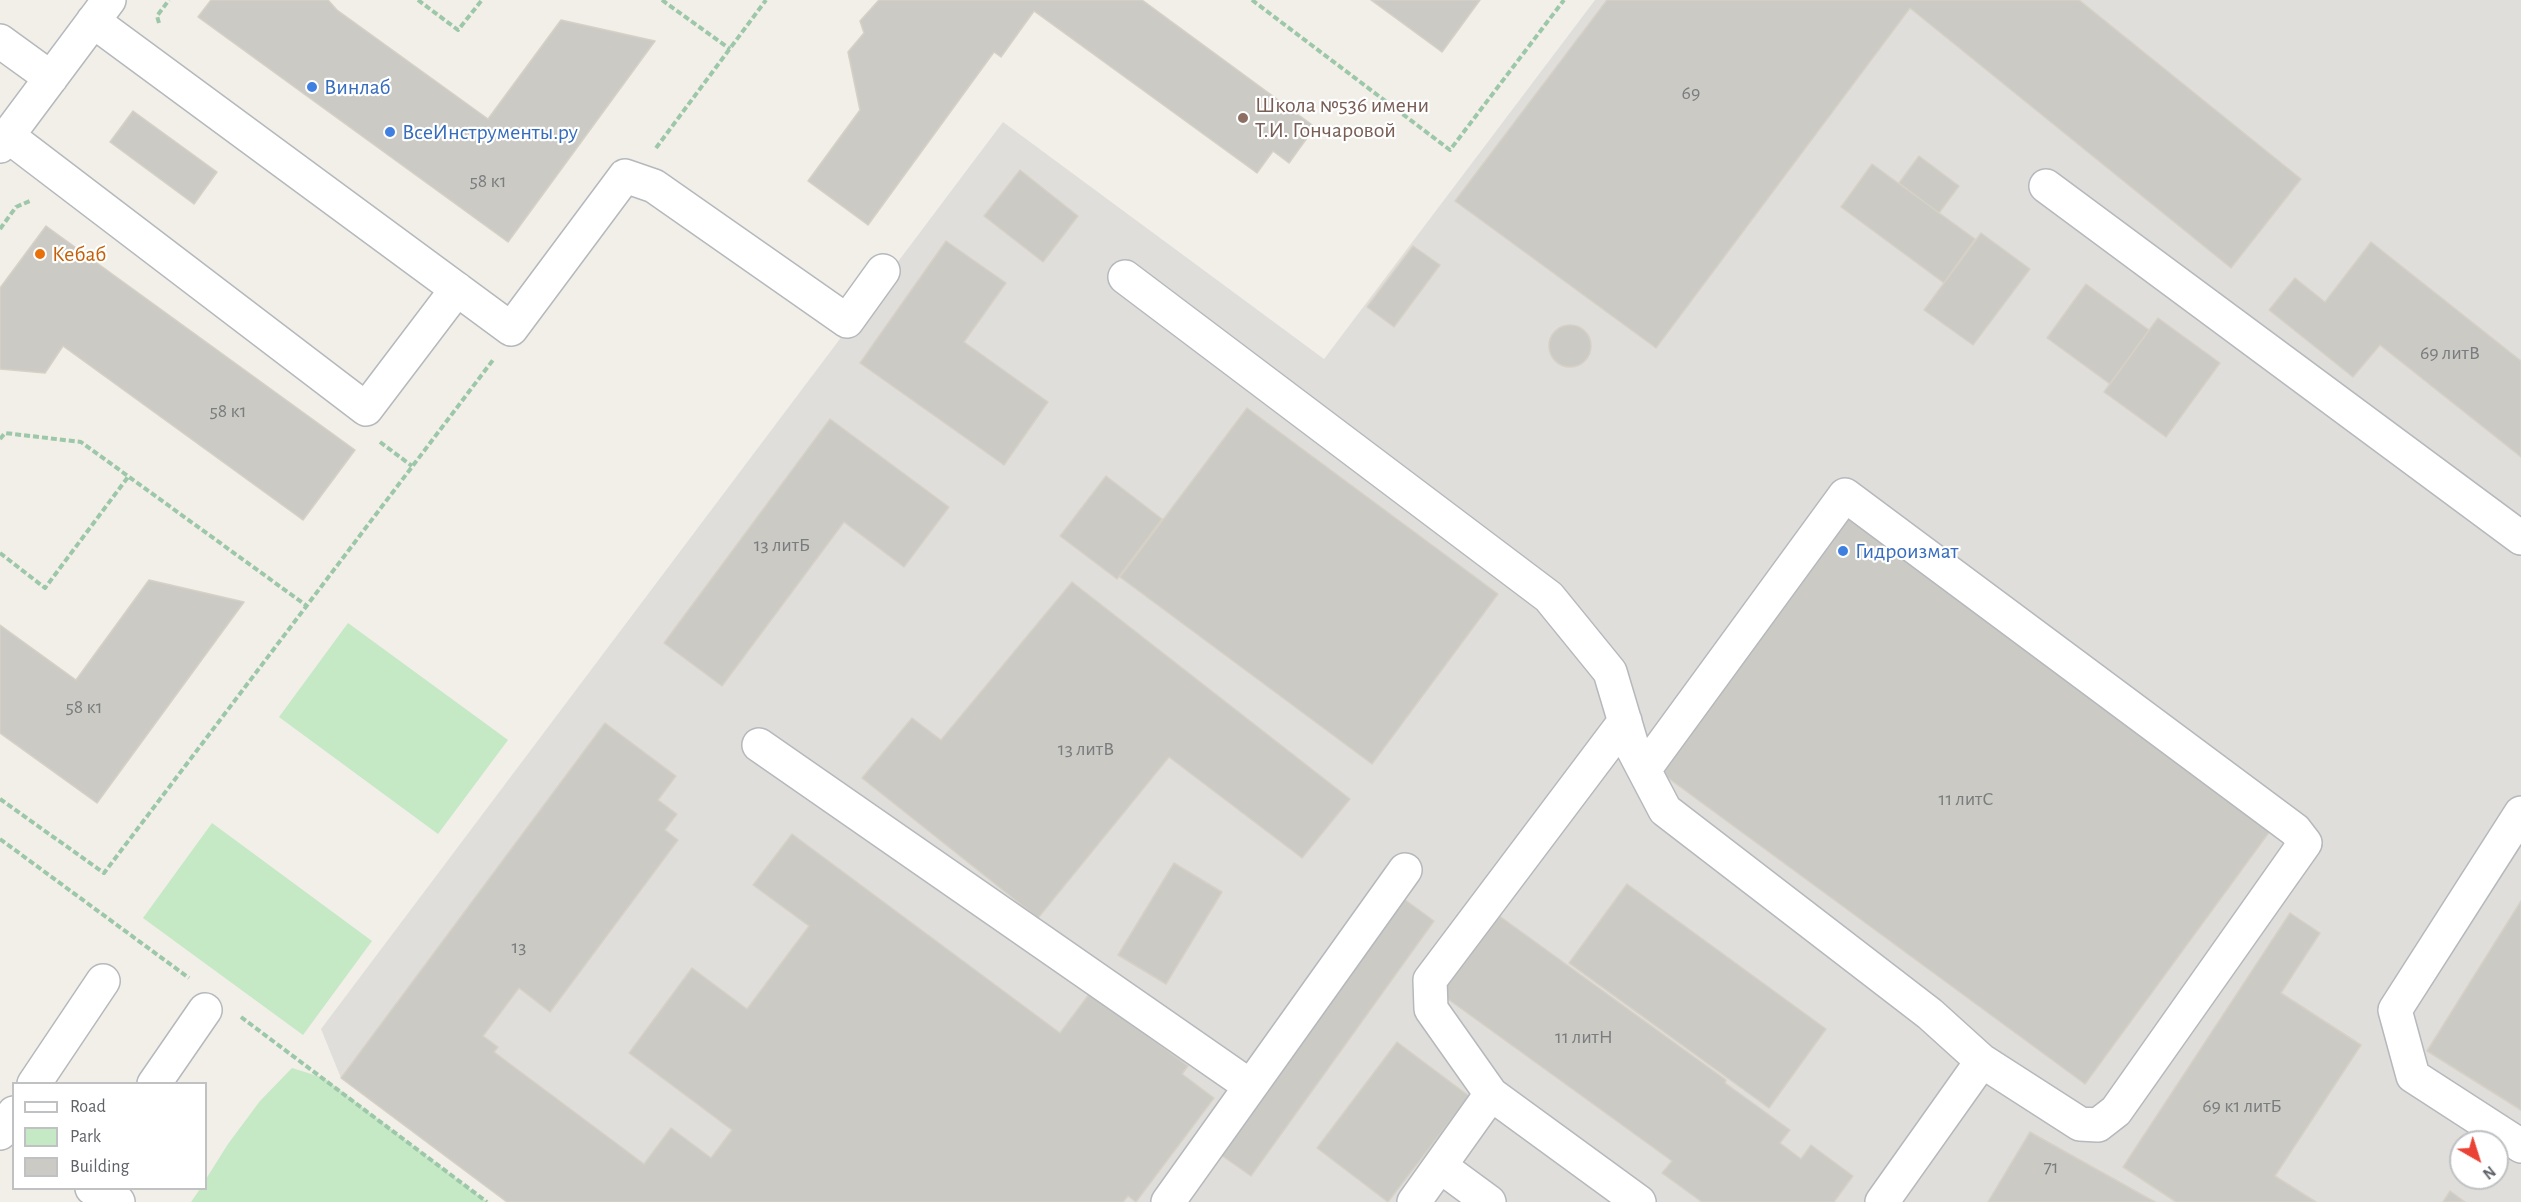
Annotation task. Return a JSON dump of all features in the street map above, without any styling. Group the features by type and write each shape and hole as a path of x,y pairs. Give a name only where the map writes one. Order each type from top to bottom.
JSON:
{"lane":[{"path":"457,289 366,409 4,141 101,11 457,289 512,329 625,176 654,186 847,321 883,271"},
{"path":"0,41 51,78"},
{"path":"2046,186 2521,538"},
{"path":"1125,277 1549,597 1610,672 1633,748 1644,770 1665,810 1930,1014 1982,1061 2080,1124 2098,1125 2116,1111 2305,843 2295,830 1845,495 1644,770"},
{"path":"1625,721 1430,980 1431,1009 1491,1094 1639,1202"},
{"path":"759,745 1250,1086"},
{"path":"2521,813 2395,1010 2413,1076 2521,1146"},
{"path":"1168,1202 1404,870"},
{"path":"35,1082 103,981"},
{"path":"155,1082 211,1001"},
{"path":"1882,1202 1982,1061"},
{"path":"1414,1202 1491,1094"},
{"path":"0,1133 12,1116"},
{"path":"1440,1166 1489,1202"},
{"path":"96,1190 118,1202"}],"path":[{"path":"160,27 157,16 169,0"},
{"path":"418,0 458,30 482,0"},
{"path":"662,0 729,49"},
{"path":"633,179 766,0"},
{"path":"1252,0 1450,150 1564,0"},
{"path":"0,799 104,873 504,346 512,329"},
{"path":"0,439 5,433 81,442 307,606"},
{"path":"0,553 45,588 128,477"},
{"path":"0,839 211,1001 487,1202"}],"shaded area":[{"path":"1595,0 2521,0 2521,1202 507,1202 341,1078 321,1029 1003,122 1324,359"}],"green space":[{"path":"348,623 508,740 438,834 279,717"},
{"path":"212,823 372,941 303,1035 143,918"},
{"path":"292,1068 324,1078 487,1202 191,1202 199,1190 207,1190 207,1177 260,1101"}],"building":[{"path":"211,0 328,0 337,10 488,119 561,20 655,41 508,242 198,17"},
{"name":"Школа №536 имени Т.И. Гончаровой","path":"879,0 1142,0 1315,127 1289,163 1273,151 1257,173 1034,11 1001,57 994,52 868,225 808,181 860,110 848,52 864,33 860,21"},
{"path":"1371,0 1480,0 1442,52"},
{"path":"1607,0 2079,0 2301,179 2231,268 1910,8 1656,348 1455,201"},
{"path":"133,111 217,172 194,204 110,142"},
{"path":"1919,156 1959,186 1939,213 1899,183"},
{"path":"1872,164 1975,239 1944,283 1841,207"},
{"path":"1020,170 1078,216 1043,262 984,216"},
{"path":"46,226 355,450 303,520 63,346 45,373 0,369 0,288"},
{"path":"1981,233 2030,269 1973,345 1924,310"},
{"path":"946,241 1006,283 964,342 1048,402 1004,465 860,363"},
{"path":"2371,242 2521,361 2521,457 2380,345 2353,377 2269,310 2295,278 2325,302"},
{"path":"1413,246 1440,265 1394,327 1367,307"},
{"path":"2086,284 2149,330 2110,384 2047,338"},
{"path":"2158,318 2220,363 2166,437 2104,392"},
{"path":"1570,325 1578,326 1585,331 1590,338 1590,354 1585,361 1578,366 1570,367 1562,366 1555,361 1550,354 1549,346 1550,338 1555,331 1562,326"},
{"path":"1247,408 1498,594 1372,764 1120,577"},
{"path":"830,419 949,507 904,567 844,522 722,686 664,643"},
{"path":"1106,476 1162,519 1117,579 1060,536"},
{"path":"1848,516 2273,827 2085,1084 1660,772"},
{"path":"149,580 244,602 97,803 0,733 0,625 76,680"},
{"path":"1072,582 1350,799 1302,858 1169,757 1038,918 862,778 912,718 941,740"},
{"path":"605,723 676,776 658,800 677,814 665,830 678,840 550,1012 519,988 483,1036 498,1047 494,1052 644,1164 671,1128 711,1158 732,1130 629,1053 692,968 747,1009 809,926 753,885 792,834 1060,1033 1090,993 1188,1066 1182,1074 1214,1098 1136,1202 1128,1196 1123,1202 507,1202 341,1078"},
{"path":"1174,863 1222,892 1166,984 1118,955"},
{"path":"1627,884 1826,1029 1769,1108 1569,963"},
{"path":"1404,899 1434,921 1251,1176 1221,1155"},
{"path":"2521,901 2521,1110 2427,1051"},
{"path":"2290,913 2320,933 2281,993 2361,1045 2275,1176 2316,1202 2176,1202 2123,1167"},
{"path":"1498,915 1726,1080 1725,1083 1790,1130 1780,1143 1801,1159 1811,1145 1853,1176 1834,1202 1702,1202 1662,1173 1672,1161 1441,994"},
{"path":"1397,1042 1469,1096 1388,1202 1317,1148"},
{"path":"2030,1132 2155,1202 1988,1202"},
{"path":"2450,1191 2465,1202 2443,1202"}],"place":[{"name":"Винлаб","path":"312,87"},
{"name":"Школа №536 имени Т.И. Гончаровой","path":"1243,118"},
{"name":"ВсеИнструменты.ру","path":"390,132"},
{"name":"Кебаб","path":"40,254"},
{"name":"Гидроизмат","path":"1843,551"}]}
